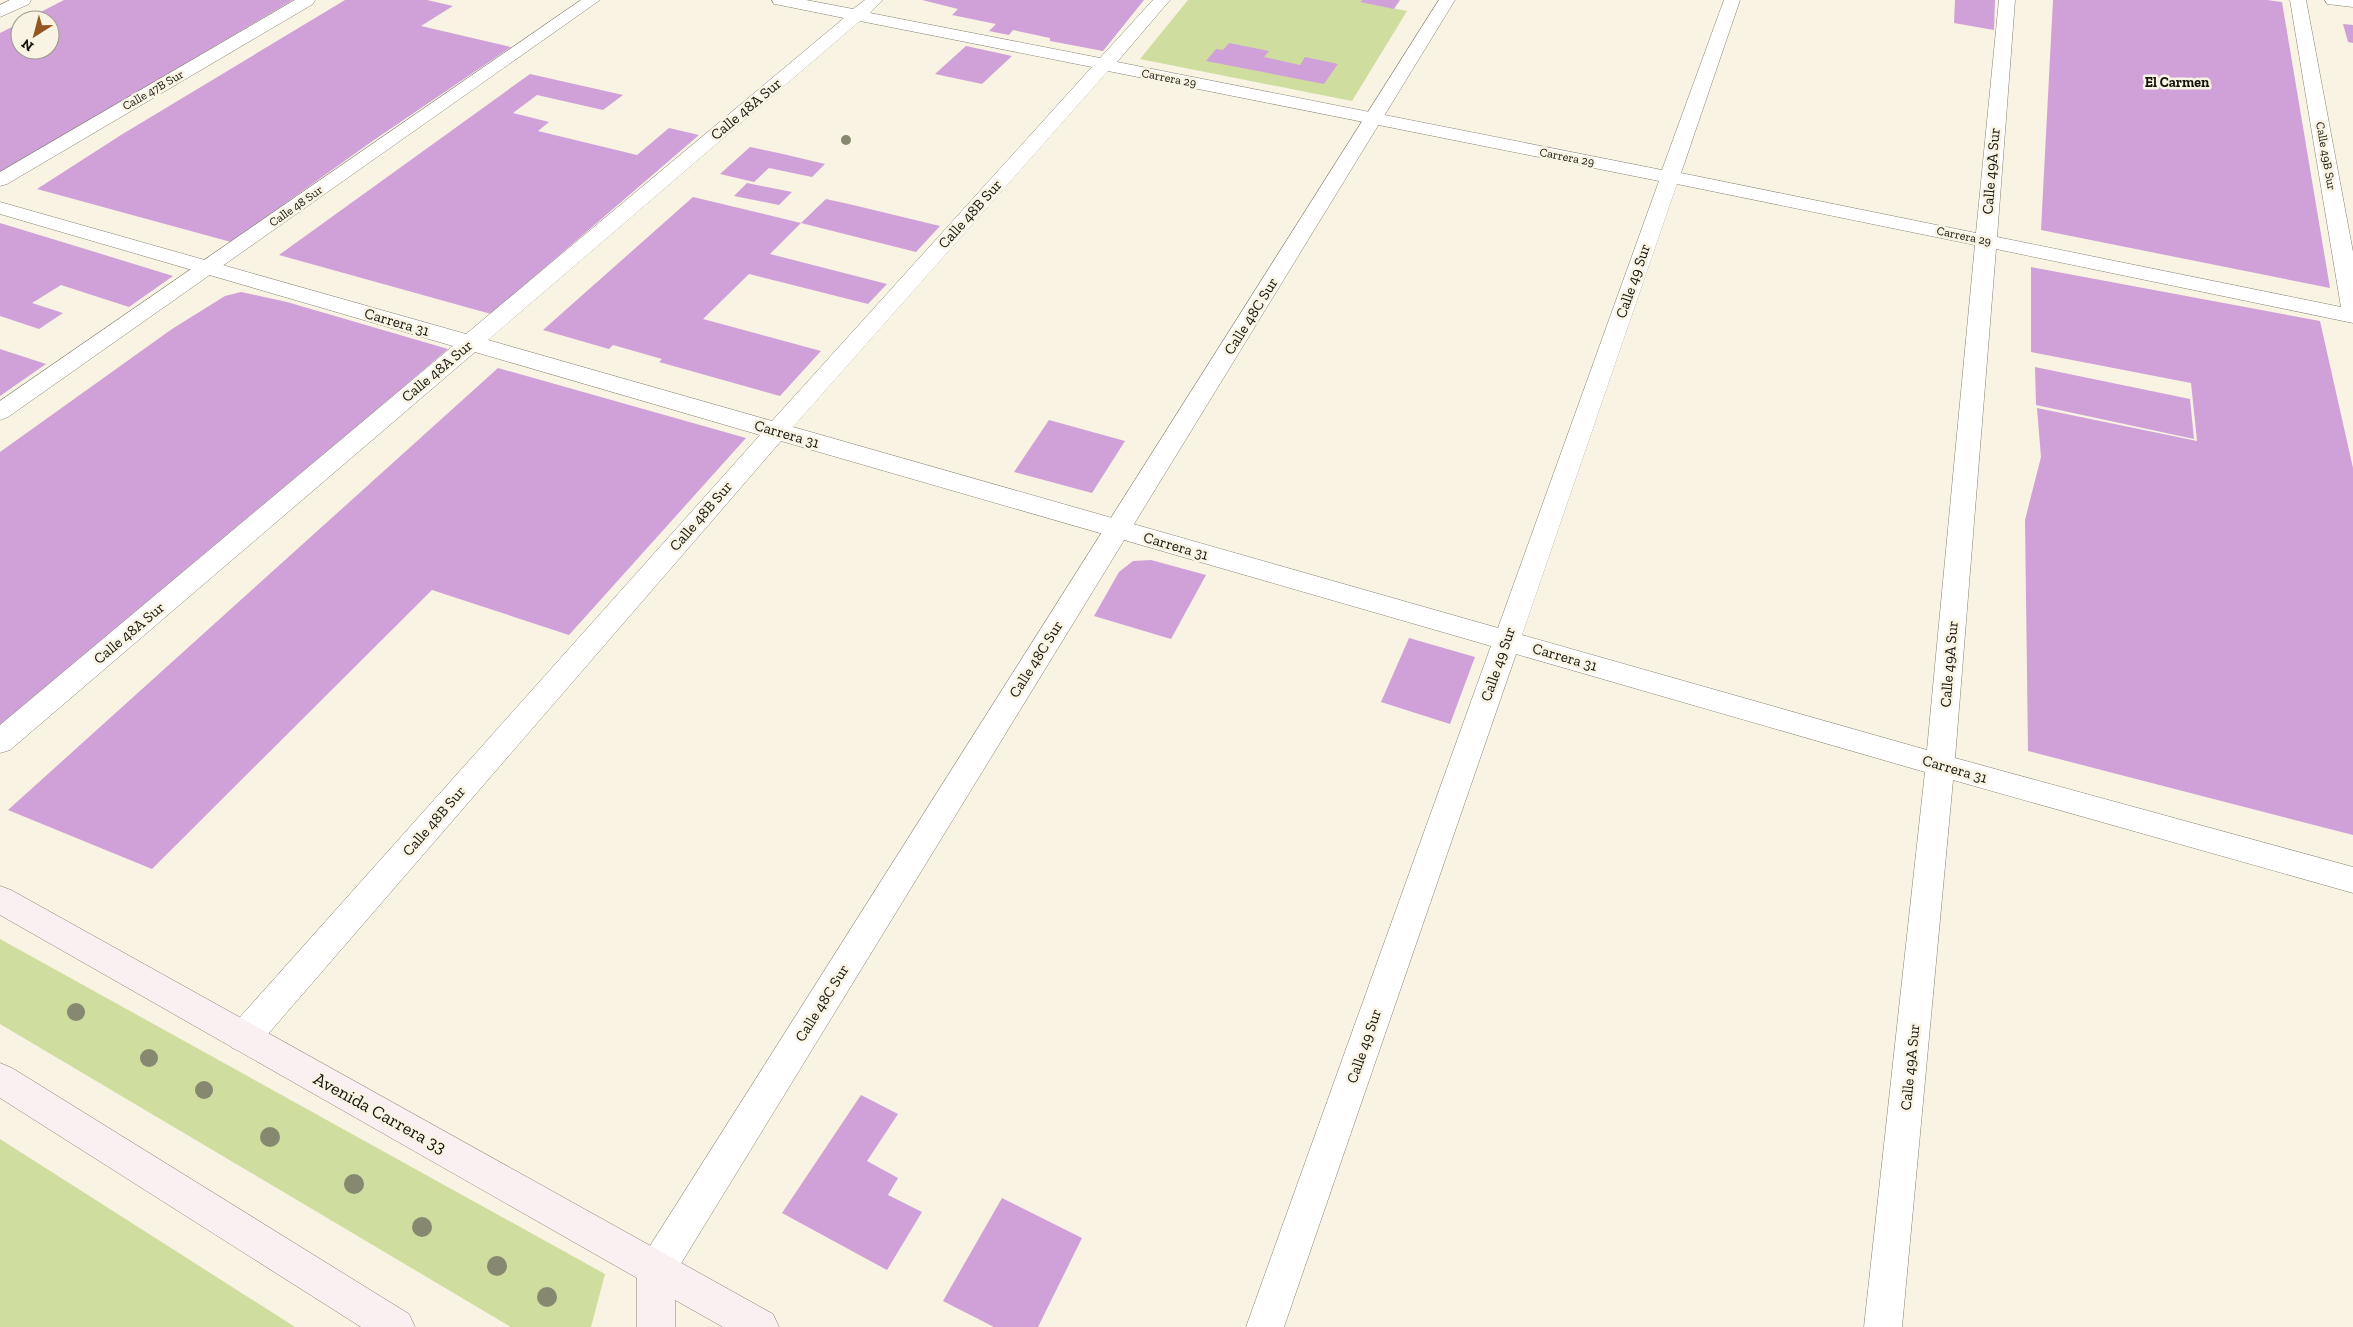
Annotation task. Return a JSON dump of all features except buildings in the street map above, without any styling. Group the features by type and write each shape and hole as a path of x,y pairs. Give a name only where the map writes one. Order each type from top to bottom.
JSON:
{"main road":[{"name":"Avenida Carrera 33","path":"0,898 760,1327"},
{"path":"0,1079 396,1327"},
{"path":"656,1270 656,1327"}],"street":[{"path":"0,12 23,0"},
{"name":"Calle 47B Sur","path":"0,180 307,0"},
{"name":"Calle 48 Sur","path":"0,412 592,0"},
{"name":"Carrera 29","path":"780,0 1985,240 2353,316"},
{"name":"Calle 48A Sur","path":"0,742 875,0"},
{"name":"Calle 48B Sur","path":"244,1036 776,431 1162,0"},
{"name":"Calle 48C Sur","path":"656,1270 1448,0"},
{"name":"Calle 49 Sur","path":"1265,1327 1732,0"},
{"name":"Calle 49A Sur","path":"1883,1327 1940,765 2007,0"},
{"name":"Calle 49B Sur","path":"2298,0 2353,312"},
{"path":"2332,0 2353,2"},
{"name":"Carrera 31","path":"0,208 1940,765 2353,880"}],"green space":[{"path":"1188,0 1362,0 1361,2 1407,11 1352,101 1140,59"},
{"path":"0,939 605,1274 591,1327 511,1327 0,1024"},
{"path":"0,1139 295,1327 0,1327"}],"district":[{"name":"El Carmen","path":"2177,82"}]}
